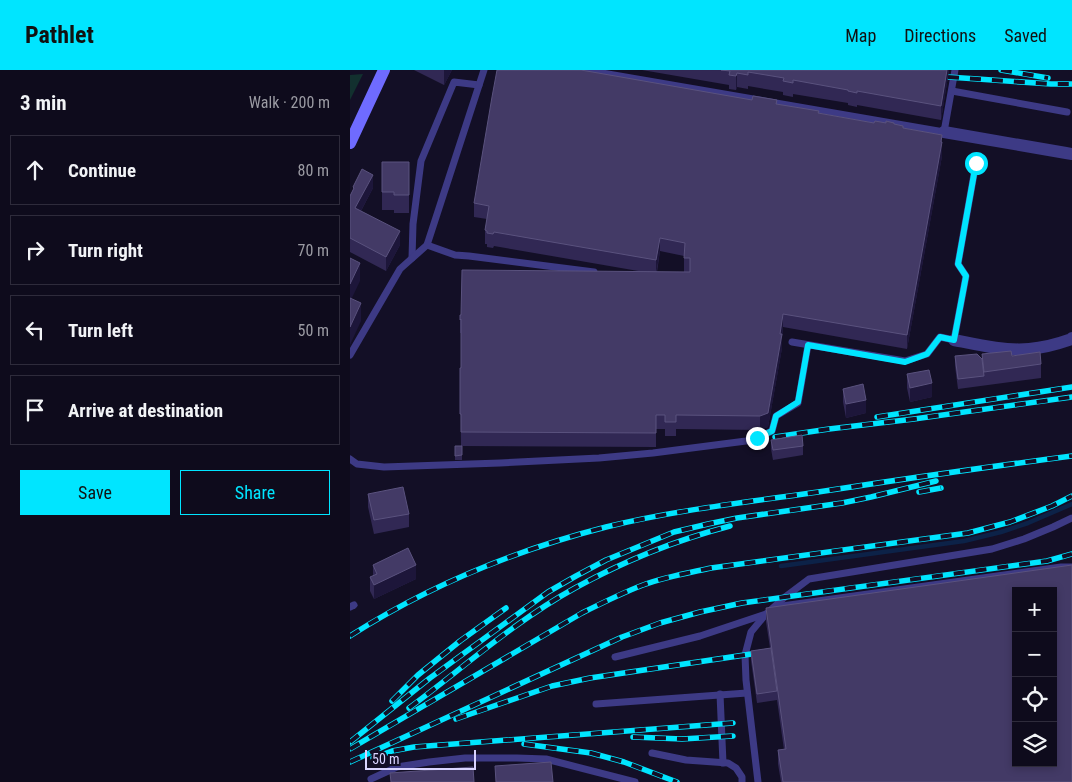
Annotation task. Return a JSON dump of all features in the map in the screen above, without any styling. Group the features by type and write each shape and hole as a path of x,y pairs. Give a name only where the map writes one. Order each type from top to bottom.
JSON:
{"main road":[{"path":"350,143 384,70"}],"street":[{"path":"944,132 1072,154"},
{"path":"954,340 1014,349 1030,349 1072,339"}],"lane":[{"path":"350,356 400,270 427,245 484,70"},
{"path":"585,70 944,132 955,70"},
{"path":"412,258 413,224 420,161 454,82 479,86"},
{"path":"952,91 1067,112"},
{"path":"792,342 905,362 927,354 940,337 954,340 966,276 958,264 976,163"},
{"path":"427,245 455,256 469,256 606,273"},
{"path":"350,459 356,464 384,467 500,464 653,453 746,441 772,431 776,416 798,402 808,345"},
{"path":"758,782 747,693 746,655 751,632 774,607 809,579 992,549 1024,540 1072,518"},
{"path":"774,607 1052,568 1072,567"},
{"path":"615,657 700,636 766,614"},
{"path":"596,704 747,693"},
{"path":"720,694 723,763"},
{"path":"652,753 686,760 728,763 736,768 742,777 742,782"},
{"path":"371,779 398,767 429,762 465,758 517,758 546,759 635,782"}],"green space":[{"path":"363,74 350,100 350,75"}],"building":[{"path":"497,70 581,70 752,100 753,96 777,100 776,104 819,111 818,113 874,123 875,121 886,123 886,121 903,126 903,128 942,135 907,335 783,314 780,334 782,334 768,413 760,416 676,415 676,422 665,422 665,415 656,415 656,433 461,432 460,315 462,270 690,272 690,258 684,258 685,243 660,238 656,260 494,232 493,234 487,233 485,230 489,206 474,203"},
{"path":"721,70 947,70 941,106 857,91 857,93 793,80 793,83 783,81 784,78 748,72 748,75 737,73 736,76 729,75 730,71"},
{"path":"382,162 409,162 409,195 394,195 394,192 382,192"},
{"path":"362,169 373,175 355,208 400,231 386,257 350,238 350,196"},
{"path":"350,258 360,263 350,284"},
{"path":"350,298 361,303 350,327"},
{"path":"1011,351 1012,356 1040,352 1041,364 984,372 982,354"},
{"path":"977,354 982,359 984,376 958,379 955,356"},
{"path":"929,370 932,383 910,388 907,374"},
{"path":"863,384 866,400 846,404 843,389"},
{"path":"802,435 803,446 773,450 771,440"},
{"path":"455,446 462,446 462,455 455,456"},
{"path":"403,487 409,514 374,520 368,494"},
{"path":"408,548 416,565 374,585 370,577 377,574 373,565"},
{"path":"1072,565 1072,782 783,782 778,750 786,749 766,608"},
{"path":"771,648 777,691 757,694 751,651"},
{"path":"551,762 553,782 496,782 495,766"},
{"path":"473,767 474,782 391,782 390,773"}],"waterway":[{"path":"781,566 964,541 1028,523 1072,504"}],"railway":[{"path":"1001,70 1048,78"},
{"path":"948,77 1072,84"},
{"path":"877,417 1072,387"},
{"path":"775,437 1072,397"},
{"path":"350,636 410,601 474,571 506,558 606,527 712,507 1072,456"},
{"path":"350,742 430,678 548,592 606,560 674,532 737,518 842,503 936,481"},
{"path":"919,492 941,488"},
{"path":"350,749 582,613 643,585 668,577 711,568 968,533 1010,522 1072,496"},
{"path":"409,708 510,630 575,588 651,552 730,526"},
{"path":"350,762 622,637 660,623 742,603 1047,561 1072,554"},
{"path":"392,701 418,675 460,641 506,608"},
{"path":"456,719 552,686 590,678 765,652"},
{"path":"373,758 392,751 414,747 733,723"},
{"path":"633,737 682,739 733,736"},
{"path":"524,744 591,753 624,762 677,782"}],"route":[{"path":"757,438 772,431 776,416 798,402 808,345 905,362 927,354 940,337 954,340 966,276 958,264 976,163"}]}
